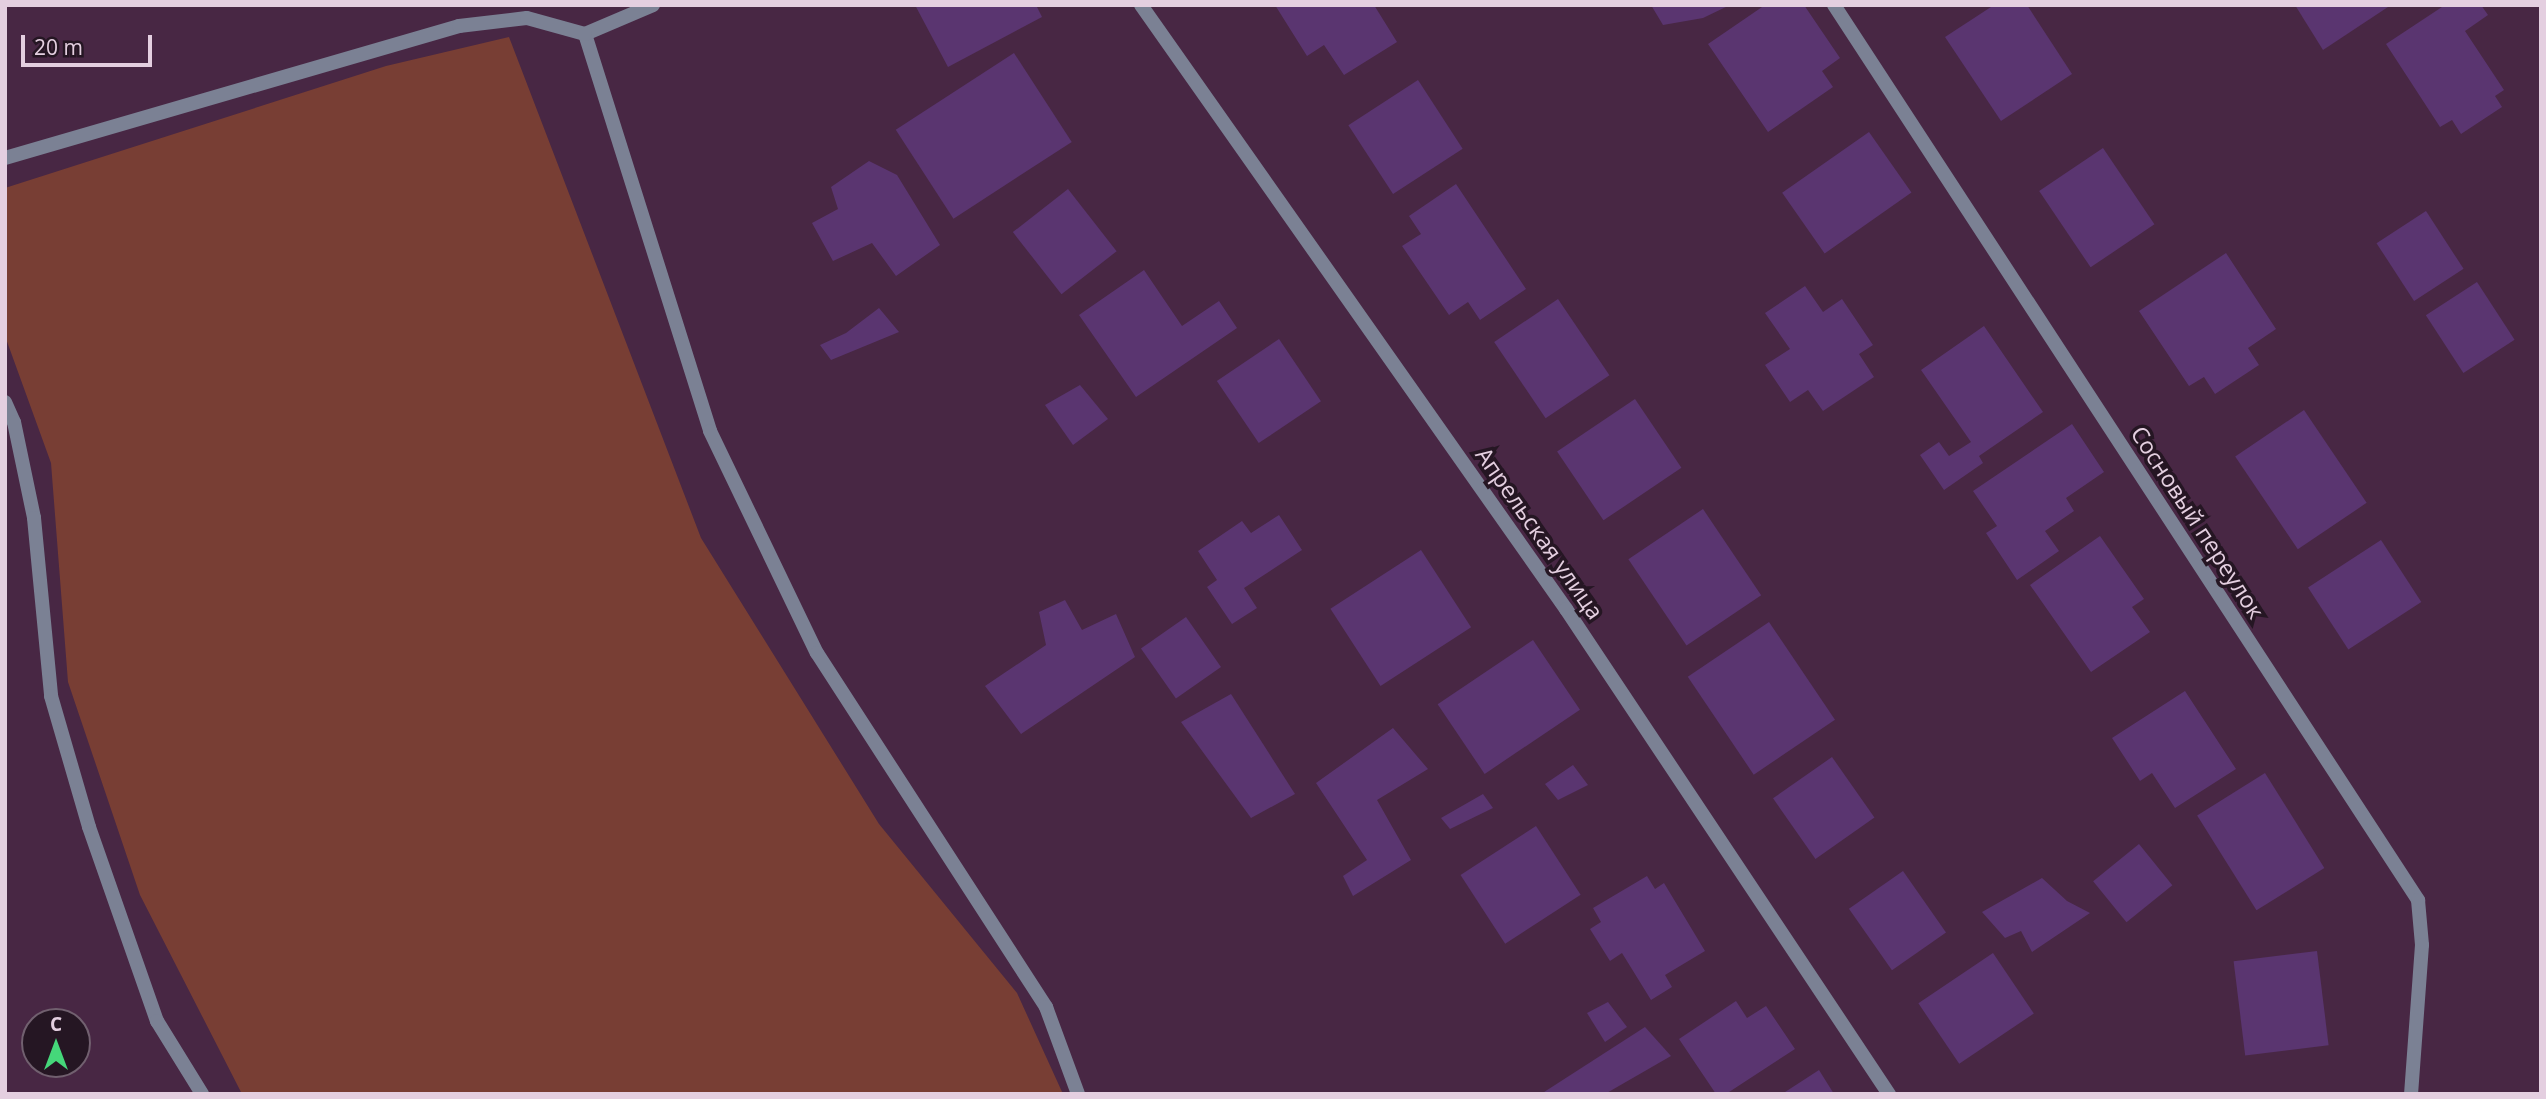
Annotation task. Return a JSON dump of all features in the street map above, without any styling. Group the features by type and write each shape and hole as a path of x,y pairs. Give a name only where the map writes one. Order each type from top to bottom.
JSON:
{"street":[{"path":"5,158 458,26 527,18 584,34 653,5"},
{"name":"Апрельская улица","path":"1141,5 1566,609 1889,1094"},
{"name":"Сосновый переулок","path":"1834,5 2418,900 2422,945 2411,1094"},
{"path":"584,34 710,431 817,653 1046,1007 1078,1094"},
{"path":"5,402 14,422 34,518 51,696 89,827 157,1021 202,1094"}],"shaded area":[{"path":"509,37 701,538 879,824 1017,993 1063,1094 242,1094 140,895 68,682 51,463 5,336 5,188 386,66"}],"building":[{"path":"915,5 1036,5 1042,17 948,67"},
{"path":"1275,5 1374,5 1397,42 1344,75 1324,45 1307,56"},
{"path":"1651,5 1730,5 1703,18 1663,25"},
{"path":"1765,5 1804,5 1840,58 1822,71 1833,87 1768,132 1708,44"},
{"path":"1994,5 2027,5 2072,74 2001,121 1945,37"},
{"path":"2295,5 2391,5 2323,50"},
{"path":"2445,5 2481,5 2488,15 2465,31 2504,90 2495,96 2502,107 2461,134 2452,120 2440,127 2386,44"},
{"path":"1014,53 1072,142 953,219 896,130"},
{"path":"1418,80 1463,149 1393,194 1348,125"},
{"path":"1869,132 1911,193 1825,253 1782,193"},
{"path":"2103,148 2154,224 2091,267 2039,191"},
{"path":"869,161 897,175 940,245 896,276 872,243 833,261 812,223 838,209 831,187"},
{"path":"1456,184 1526,289 1480,320 1468,302 1449,315 1402,246 1421,234 1409,216"},
{"path":"1068,189 1117,251 1061,294 1013,232"},
{"path":"2426,211 2464,269 2414,301 2377,243"},
{"path":"2226,253 2276,329 2248,348 2259,365 2215,394 2204,377 2189,386 2139,311"},
{"path":"1144,270 1182,326 1219,301 1237,328 1136,397 1079,315"},
{"path":"2477,282 2515,340 2463,373 2426,315"},
{"path":"1805,286 1823,312 1842,299 1873,345 1859,354 1874,377 1823,411 1808,390 1790,402 1765,365 1790,349 1765,313"},
{"path":"1558,299 1609,375 1546,418 1494,342"},
{"path":"879,308 899,332 831,360 820,345 846,333"},
{"path":"1984,326 2043,412 1979,456 1983,463 1944,490 1920,455 1939,442 1949,456 1971,442 1921,370"},
{"path":"1279,339 1321,401 1259,443 1217,381"},
{"path":"1080,385 1108,419 1073,445 1045,405"},
{"path":"1635,399 1681,468 1603,520 1557,452"},
{"path":"2304,410 2367,503 2298,549 2235,456"},
{"path":"2072,424 2104,472 2066,498 2074,511 2045,531 2059,551 2017,580 1986,533 1997,526 1973,491"},
{"path":"1703,509 1761,595 1687,646 1628,559"},
{"path":"1279,515 1302,550 1244,588 1257,608 1232,624 1207,587 1217,580 1198,551 1242,521 1251,533"},
{"path":"2100,536 2144,599 2132,607 2150,632 2091,672 2030,585"},
{"path":"2381,540 2421,602 2348,649 2308,587"},
{"path":"1421,550 1471,627 1381,686 1330,609"},
{"path":"1065,600 1082,630 1116,614 1135,657 1021,734 985,686 1046,645 1039,612"},
{"path":"1186,617 1221,667 1176,699 1141,649"},
{"path":"1769,622 1835,720 1754,775 1688,677"},
{"path":"1533,640 1580,710 1485,774 1438,704"},
{"path":"2185,691 2236,769 2175,808 2152,773 2140,781 2112,738"},
{"path":"1231,694 1295,794 1251,818 1181,722"},
{"path":"1393,728 1428,769 1377,800 1411,860 1353,896 1343,876 1367,860 1316,783"},
{"path":"1832,757 1874,818 1815,859 1773,798"},
{"path":"1573,765 1588,785 1558,800 1545,784"},
{"path":"2265,773 2324,868 2257,910 2197,815"},
{"path":"1483,794 1493,808 1450,829 1441,818"},
{"path":"1536,826 1581,895 1505,944 1461,875"},
{"path":"2139,844 2172,885 2127,922 2093,881"},
{"path":"1903,871 1946,932 1892,970 1849,909"},
{"path":"1647,876 1655,889 1664,883 1705,951 1665,975 1672,987 1651,1000 1622,953 1610,961 1590,929 1601,922 1593,908"},
{"path":"2042,878 2067,901 2090,913 2032,952 2021,931 2005,938 1982,912"},
{"path":"2317,951 2329,1045 2245,1056 2234,961"},
{"path":"1993,953 2034,1014 1959,1064 1918,1003"},
{"path":"1736,1001 1747,1018 1766,1006 1795,1049 1726,1094 1716,1094 1679,1039"},
{"path":"1608,1002 1627,1027 1605,1042 1587,1013"},
{"path":"1645,1027 1671,1056 1605,1094 1541,1094"},
{"path":"1819,1070 1834,1094 1782,1094"}]}
